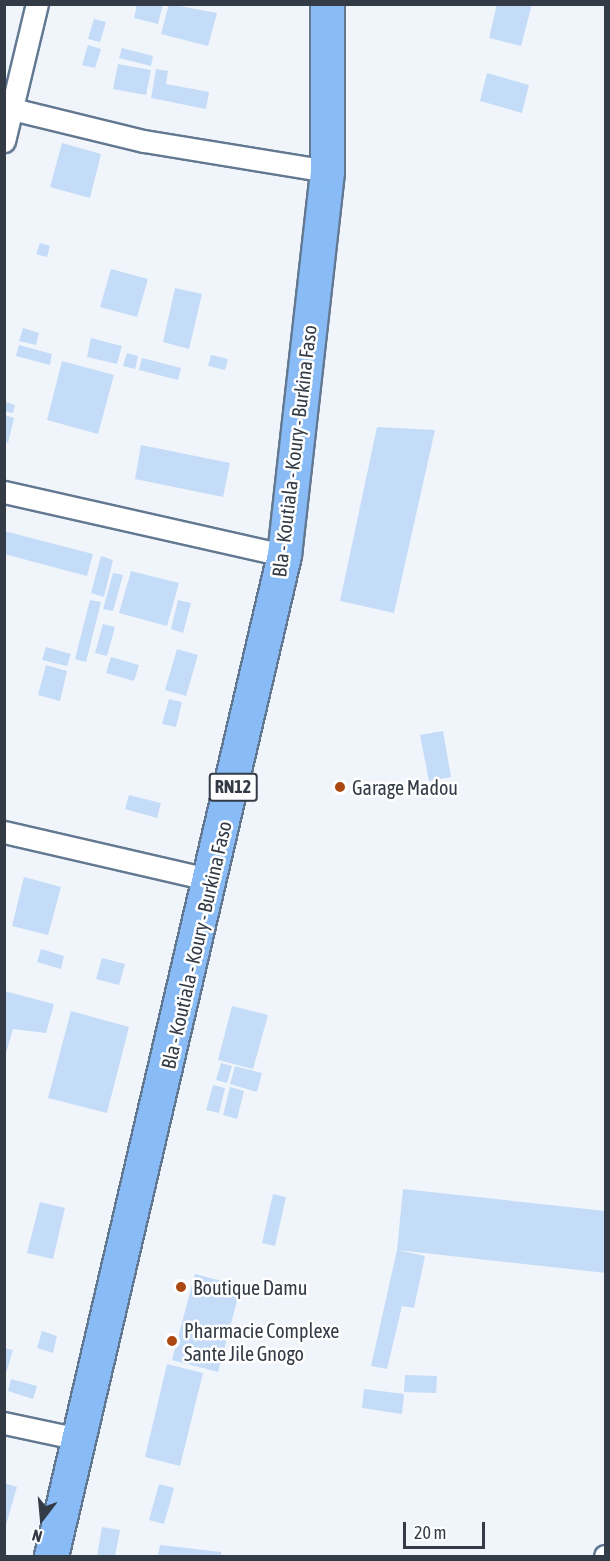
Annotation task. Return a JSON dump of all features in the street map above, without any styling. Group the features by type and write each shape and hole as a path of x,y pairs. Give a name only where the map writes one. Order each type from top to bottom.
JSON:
{"main road":[{"name":"Bla - Koutiala - Koury - Burkina Faso","path":"51,1557 212,880 284,555 327,171 327,4"}],"street":[{"path":"4,141 8,107 37,4"},
{"path":"8,107 144,141 327,171"},
{"path":"4,492 284,555"},
{"path":"4,832 212,880"},
{"path":"4,1423 79,1439"}],"building":[{"path":"137,4 163,4 158,24 134,18"},
{"path":"169,4 217,13 208,46 161,34"},
{"path":"497,4 532,4 521,46 489,38"},
{"path":"94,19 106,22 100,42 88,39"},
{"path":"88,45 101,49 95,68 82,65"},
{"path":"122,48 153,56 151,66 119,58"},
{"path":"118,64 151,70 146,95 113,89"},
{"path":"156,69 168,71 166,84 209,92 206,109 151,98"},
{"path":"487,73 529,85 522,113 480,101"},
{"path":"62,143 101,154 90,198 50,187"},
{"path":"40,243 50,246 47,257 36,254"},
{"path":"111,269 148,279 137,317 100,307"},
{"path":"175,288 202,294 189,349 163,342"},
{"path":"23,328 39,333 36,345 19,341"},
{"path":"91,338 122,346 117,364 87,357"},
{"path":"19,345 52,354 50,365 16,356"},
{"path":"127,353 138,356 135,369 123,366"},
{"path":"211,355 228,359 225,370 208,366"},
{"path":"142,358 181,368 178,380 139,370"},
{"path":"62,361 114,375 98,434 47,420"},
{"path":"6,402 15,405 13,413 4,411"},
{"path":"4,415 14,418 8,443 4,442"},
{"path":"377,427 435,430 394,613 340,601"},
{"path":"141,445 230,463 223,497 135,479"},
{"path":"4,531 93,554 87,576 4,554"},
{"path":"101,556 113,560 104,597 91,593"},
{"path":"131,571 179,583 167,626 119,613"},
{"path":"113,573 123,575 113,611 103,609"},
{"path":"90,600 101,602 86,662 75,659"},
{"path":"178,600 191,603 183,633 171,629"},
{"path":"103,624 115,627 107,656 95,653"},
{"path":"46,647 71,654 67,666 42,660"},
{"path":"177,649 198,655 186,696 165,690"},
{"path":"111,657 139,665 134,681 106,673"},
{"path":"46,665 67,671 60,701 38,695"},
{"path":"169,699 182,702 176,727 162,724"},
{"path":"443,731 451,777 429,781 420,735"},
{"path":"129,795 161,803 157,818 125,809"},
{"path":"24,877 61,887 48,935 12,926"},
{"path":"41,949 64,956 61,969 37,962"},
{"path":"102,958 125,964 119,985 96,979"},
{"path":"4,991 54,1004 46,1033 13,1029 5,1056"},
{"path":"232,1006 268,1015 253,1069 218,1060"},
{"path":"71,1011 129,1027 107,1113 48,1098"},
{"path":"221,1063 232,1066 227,1083 216,1080"},
{"path":"235,1066 262,1073 257,1092 230,1084"},
{"path":"213,1085 225,1088 219,1113 206,1110"},
{"path":"230,1087 244,1091 237,1119 223,1115"},
{"path":"403,1189 606,1211 606,1273 397,1250"},
{"path":"273,1194 286,1197 275,1246 262,1243"},
{"path":"40,1202 65,1208 53,1259 27,1253"},
{"path":"397,1250 425,1256 414,1308 402,1306 387,1369 371,1366"},
{"path":"195,1274 241,1286 218,1372 172,1360"},
{"path":"42,1331 57,1336 53,1353 37,1348"},
{"path":"4,1348 13,1350 6,1373 4,1372"},
{"path":"167,1364 203,1373 180,1466 145,1457"},
{"path":"405,1375 437,1376 436,1393 404,1392"},
{"path":"11,1379 37,1386 33,1399 8,1391"},
{"path":"364,1389 404,1394 402,1414 362,1408"},
{"path":"4,1483 17,1487 5,1528 4,1528"},
{"path":"159,1484 174,1488 164,1524 149,1520"},
{"path":"102,1527 120,1530 115,1556 97,1556"},
{"path":"160,1545 221,1552 221,1556 158,1556"}],"place":[{"name":"Garage Madou","path":"340,787"},
{"name":"Boutique Damu","path":"181,1287"},
{"name":"Pharmacie Complexe Sante Jile Gnogo","path":"172,1341"}]}
